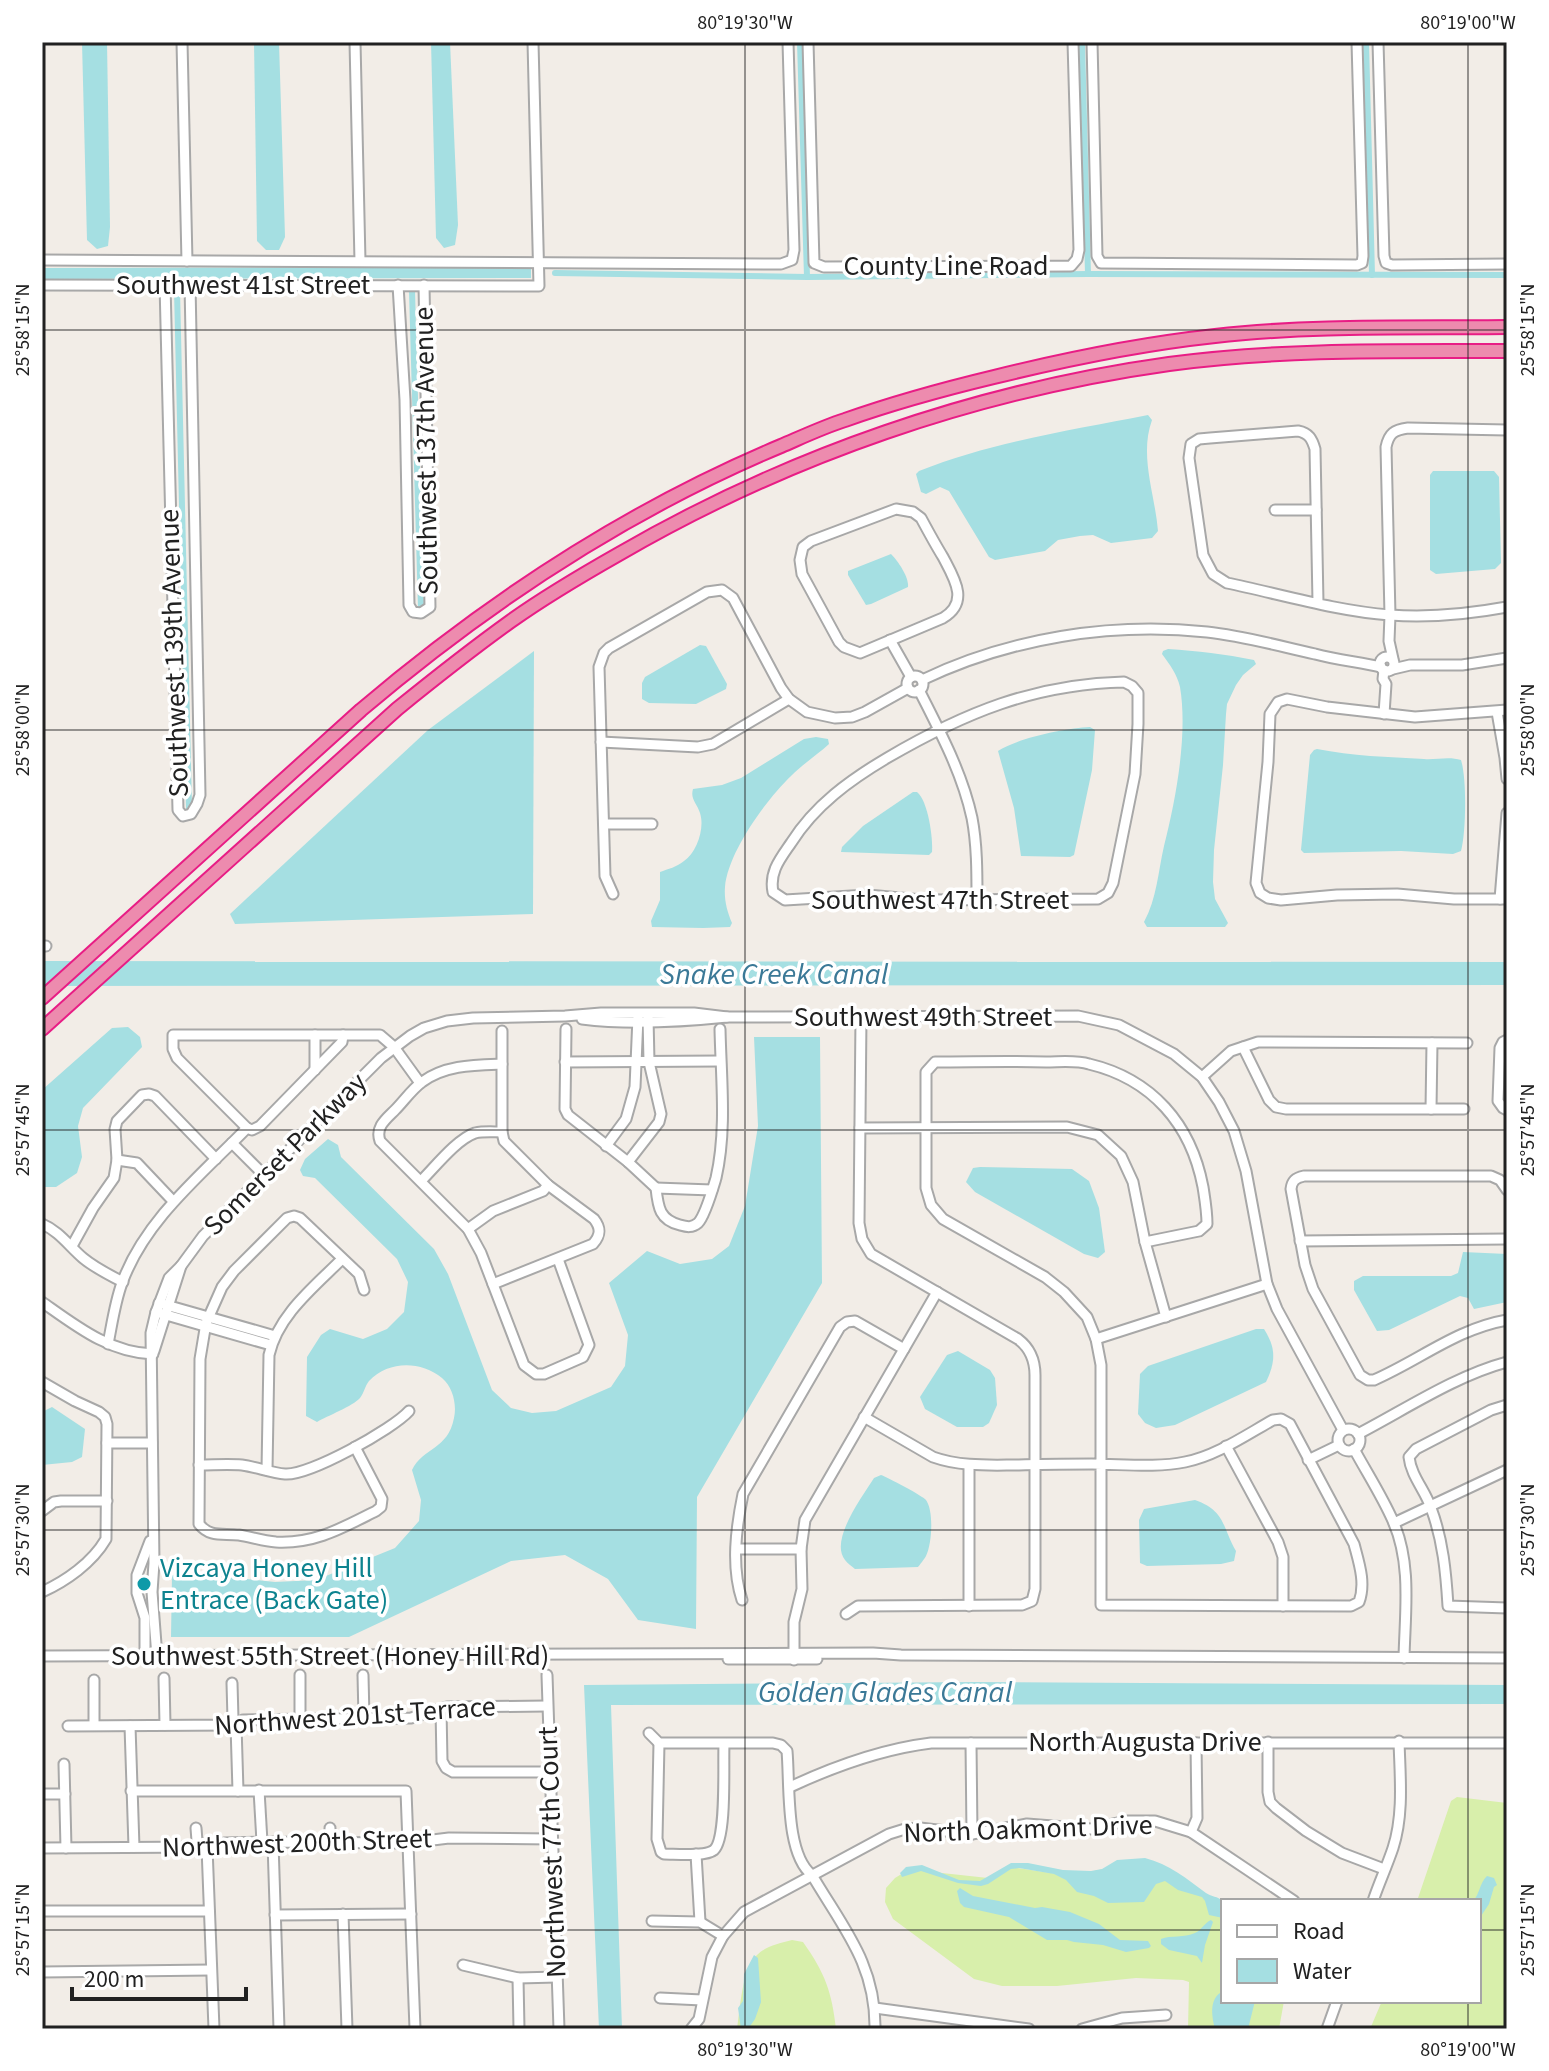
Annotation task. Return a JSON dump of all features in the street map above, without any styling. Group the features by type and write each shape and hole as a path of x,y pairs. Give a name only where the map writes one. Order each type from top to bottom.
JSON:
{"highway":[{"path":"42,998 361,710 425,657 544,571 635,517 729,468 844,420 949,388 1055,362 1142,346 1294,329 1507,327"},
{"path":"42,1029 397,709 513,619 664,528 761,480 872,436 967,407 1083,379 1140,369 1245,356 1325,352 1507,351"}],"street":[{"path":"182,42 187,261"},
{"path":"355,42 360,261"},
{"path":"533,42 539,262"},
{"path":"42,260 781,264 792,260 794,250 788,42"},
{"name":"County Line Road","path":"808,42 814,263 824,267 1071,266 1079,250 1073,42"},
{"path":"1092,42 1097,256 1101,263 1341,265 1362,263 1357,42"},
{"path":"1378,42 1386,263 1507,264"},
{"name":"Southwest 41st Street","path":"42,285 539,286 539,262"},
{"name":"Southwest 139th Avenue","path":"165,284 178,810 183,816 191,814 200,795 190,284"},
{"name":"Southwest 137th Avenue","path":"398,285 405,400 409,605 413,612 421,613 430,607 424,285"},
{"path":"1384,714 1390,615 1386,447 1391,433 1408,428 1507,430"},
{"path":"1318,602 1315,449 1309,435 1298,431 1199,439 1191,444 1189,458 1203,555 1213,574 1227,583 1352,610 1390,615 1477,613 1507,607"},
{"path":"896,509 913,512 921,518 957,582 958,590 951,613 890,640 860,653 839,642 802,574 800,560 803,547 811,541 896,509"},
{"path":"1275,510 1316,510"},
{"path":"613,894 605,876 601,660 609,648 707,592 722,590 733,598 789,699 807,712 822,717 852,717 865,712 915,684 988,653 1055,637 1104,630 1206,632 1253,639 1319,655 1388,664 1462,665 1507,658"},
{"path":"890,640 955,763 972,820 977,899"},
{"name":"Southwest 47th Street","path":"1124,682 1132,686 1138,693 1135,774 1113,883 1108,893 1098,899 922,900 868,895 785,900 773,892 771,881 775,867 823,803 860,774 938,729 983,709 1024,696 1077,685 1124,682"},
{"path":"601,742 698,747 713,744 789,699"},
{"path":"1507,779 1502,711 1415,717 1287,699 1278,702 1270,714 1256,883 1260,893 1281,900 1397,894 1503,899 1507,813"},
{"path":"604,824 652,824"},
{"name":"Southwest 49th Street","path":"394,1047 424,1028 447,1021 497,1017 565,1016 601,1021 643,1017 693,1021 727,1017 1078,1016 1119,1025 1174,1054 1202,1077 1219,1102 1234,1131 1246,1171 1267,1284"},
{"path":"606,1146 626,1119 635,1087 643,1017"},
{"path":"628,1162 659,1122 661,1114 643,1017"},
{"path":"846,1614 858,1606 1022,1605 1032,1601 1035,1589 1035,1375 1032,1354 1018,1339 871,1254 862,1239 859,1223 861,1017"},
{"path":"566,1029 565,1109 568,1115 656,1188 664,1218 669,1223 688,1227 700,1222 712,1190 719,1156 720,1029"},
{"path":"493,1284 593,1244 600,1232 594,1219 548,1185 504,1141 502,1031"},
{"path":"343,1035 342,1042 260,1126 252,1130 177,1058 173,1049 173,1035 315,1035 343,1035 380,1035 394,1047 420,1083"},
{"path":"315,1035 315,1070"},
{"path":"1505,1041 1500,1048 1498,1101 1505,1109"},
{"path":"1202,1077 1231,1051 1258,1042 1467,1043"},
{"path":"1431,1109 1432,1043"},
{"name":"Somerset Parkway","path":"157,1657 152,1592 151,1333 162,1309 169,1278 203,1236 263,1174 394,1047"},
{"path":"1243,1047 1269,1100 1276,1107 1464,1109"},
{"path":"565,1062 720,1061"},
{"path":"864,1417 933,1457 969,1465 1035,1464 1101,1464 1184,1463 1201,1458 1273,1420 1281,1419 1290,1424 1354,1544 1363,1591 1359,1602 1351,1606 1101,1605 1101,1464 1101,1365 1096,1339 1087,1317 1064,1292 1045,1277 943,1219 931,1205 926,1188 926,1072 930,1066 935,1062 1086,1063 1137,1083 1160,1101 1188,1140 1199,1167 1207,1224 1199,1231 1145,1242"},
{"path":"502,1064 469,1065 433,1075 420,1083 381,1125 378,1137 468,1229 481,1253 524,1365 536,1374 544,1374 583,1357 589,1345 558,1259"},
{"path":"72,1246 114,1178 117,1121 142,1095 155,1096 216,1159"},
{"path":"860,1128 1067,1127 1098,1135 1121,1156 1133,1182 1145,1242 1166,1317"},
{"path":"108,1344 123,1282 142,1245 173,1201 247,1128"},
{"path":"421,1181 463,1139 482,1132 502,1132"},
{"path":"232,1143 263,1174"},
{"path":"117,1160 137,1163 173,1201"},
{"path":"1507,1190 1504,1184 1491,1176 1304,1176 1292,1182 1291,1189 1313,1289 1360,1375 1368,1380 1380,1377 1450,1338 1507,1320"},
{"path":"468,1229 493,1211 543,1191 548,1185"},
{"path":"656,1188 712,1190"},
{"path":"355,1447 382,1499 381,1507 331,1534 302,1542 274,1542 211,1534 199,1524 200,1359 207,1322 222,1287 287,1218 294,1216 300,1218 359,1274 364,1290"},
{"path":"42,1224 84,1258 123,1282"},
{"path":"1300,1241 1507,1239"},
{"path":"267,1470 269,1355 273,1341 280,1325 297,1304 342,1259"},
{"path":"1096,1339 1267,1284 1277,1309 1343,1430"},
{"path":"794,1656 795,1613 802,1589 801,1549 805,1520 937,1292"},
{"path":"42,1302 83,1331 120,1350 153,1354"},
{"path":"162,1309 273,1341"},
{"path":"742,1600 737,1584 737,1549 743,1494 840,1327 855,1321 904,1349"},
{"path":"1358,1434 1442,1389 1491,1366 1507,1362"},
{"path":"42,1382 99,1412 107,1424 106,1539 87,1563 57,1586 42,1592"},
{"path":"1507,1405 1478,1416 1416,1449 1409,1457 1410,1467 1431,1507 1444,1555 1448,1606 1507,1608"},
{"path":"199,1465 242,1465 286,1474 301,1472 355,1447 400,1421 409,1411"},
{"path":"1339,1445 1339,1435 1343,1430 1350,1429 1358,1434"},
{"path":"1339,1445 1347,1451 1354,1449 1359,1444 1358,1434"},
{"path":"107,1443 152,1443"},
{"path":"1308,1460 1339,1445"},
{"path":"1226,1446 1278,1542 1283,1557 1283,1606"},
{"path":"1354,1449 1394,1523 1402,1551 1407,1658"},
{"path":"969,1465 969,1606"},
{"path":"1394,1523 1507,1470"},
{"path":"42,1511 54,1502 107,1501"},
{"name":"Somerset Parkway","path":"145,1657 145,1618 137,1593 137,1575 154,1530"},
{"path":"737,1549 801,1549"},
{"name":"Southwest 55th Street (Honey Hill Rd)","path":"42,1656 794,1656 873,1653 1507,1658"},
{"path":"300,1675 300,1719"},
{"path":"363,1675 364,1718"},
{"name":"Northwest 77th Court","path":"547,1675 559,2029"},
{"path":"164,1678 165,1725"},
{"path":"94,1680 94,1725"},
{"path":"232,1683 238,1791"},
{"name":"Northwest 201st Terrace","path":"68,1726 236,1725 243,1720 411,1718 447,1707 547,1706"},
{"path":"441,1709 442,1761 446,1768 453,1772 549,1772"},
{"path":"130,1726 134,1847"},
{"path":"649,1733 659,1743 773,1743 787,1751 790,1817 796,1852 861,1958 871,1985 875,2029"},
{"path":"1374,1899 1393,1848 1399,1817 1399,1741"},
{"path":"1268,1742 1270,1802 1306,1831 1342,1853 1384,1869"},
{"path":"659,1743 657,1839 664,1854 696,1854 714,1850 721,1836 724,1745"},
{"name":"North Augusta Drive","path":"790,1787 830,1769 893,1749 931,1743 1507,1743"},
{"path":"971,1743 972,1834"},
{"path":"1191,1832 1197,1818 1196,1743"},
{"path":"64,1764 66,1848"},
{"path":"259,1790 275,1915 279,2029"},
{"path":"131,1791 406,1791 415,2029"},
{"path":"42,1794 65,1794"},
{"name":"North Oakmont Drive","path":"723,1936 744,1912 889,1834 920,1828 972,1834 1027,1824 1091,1829 1126,1821 1155,1821 1191,1832 1291,1899"},
{"path":"196,1828 197,1841 207,1847 214,2029"},
{"path":"330,1828 330,1843"},
{"name":"Northwest 200th Street","path":"42,1848 207,1847 224,1843 267,1842 408,1843 449,1838 552,1839"},
{"path":"696,1854 700,1922"},
{"path":"42,1911 209,1911"},
{"path":"343,1914 347,2029"},
{"path":"275,1915 411,1914"},
{"path":"652,1921 700,1922 723,1936 712,1957 699,2019 691,2029"},
{"path":"463,1965 518,1978 557,1977"},
{"path":"42,1972 211,1970"},
{"path":"518,1978 519,2029"},
{"path":"660,1998 702,2000"},
{"path":"1327,2029 1336,2003"},
{"path":"875,2008 1029,2029"},
{"path":"1082,2029 1131,2018 1166,2015"},
{"path":"1129,2029 1131,2018"}],"green space":[{"path":"1457,1797 1507,1803 1507,2029 1370,2029 1381,2003 1481,2003 1481,1899 1418,1899 1451,1801"},
{"path":"1126,1864 1193,1886 1221,1909 1221,2003 1284,2003 1279,2029 1188,2029 1189,1982 1183,1980 1136,1978 1057,1986 1002,1986 974,1979 893,1919 885,1902 886,1888 908,1870 924,1869 988,1878 1011,1867 1071,1876"},
{"path":"792,1940 803,1942 822,1973 830,1993 836,2029 737,2029 742,1990 752,1961 765,1949"}],"water":[{"path":"82,42 107,42 110,227 108,246 97,249 87,240"},
{"path":"254,42 279,42 285,237 279,250 266,250 257,241"},
{"path":"431,42 450,42 458,225 455,245 444,248 436,238"},
{"path":"531,267 531,278 42,279 42,268"},
{"path":"1148,415 1152,420 1147,461 1158,531 1152,538 1111,543 1093,535 1080,536 1058,540 1045,551 995,560 989,557 949,491 940,487 926,494 921,492 916,474 947,461 1032,438"},
{"path":"1433,471 1494,471 1499,477 1501,563 1495,569 1436,574 1430,570 1430,475"},
{"path":"891,554 905,574 908,587 866,605 848,571"},
{"path":"700,645 706,646 727,684 726,689 696,704 649,703 642,699 645,677"},
{"path":"1168,649 1232,656 1254,660 1256,664 1243,675 1227,704 1213,882 1215,899 1228,923 1225,927 1147,927 1144,922 1157,885 1182,746 1180,687 1162,654"},
{"path":"534,651 533,914 235,924 230,914 428,730"},
{"path":"1090,727 1095,730 1092,770 1074,855 1021,856 1014,808 998,751 1042,734"},
{"path":"804,739 828,739 829,744 781,786 750,827 733,858 725,887 726,905 732,923 730,927 652,927 651,921 660,900 660,872 684,861 699,839 701,819 693,789 722,785 741,778"},
{"path":"1317,749 1370,756 1461,760 1465,806 1461,851 1453,854 1401,851 1304,853 1301,850 1310,755"},
{"path":"913,792 921,797 927,811 932,845 929,855 841,852 842,847 863,826"},
{"name":"Snake Creek Canal","path":"42,961 1507,962 1507,985 42,986"},
{"path":"128,1027 140,1037 142,1047 83,1108 78,1126 82,1157 77,1173 56,1187 42,1187 42,1090 112,1028"},
{"path":"754,1037 820,1037 822,1283 697,1497 696,1629 638,1620 608,1579 565,1555 511,1561 349,1637 171,1637 172,1575 212,1575 275,1582 316,1580 395,1548 419,1521 421,1500 412,1470 446,1436 454,1418 453,1396 446,1382 425,1368 405,1365 377,1374 369,1381 360,1398 346,1408 317,1422 306,1416 307,1357 321,1335 330,1329 363,1339 387,1329 404,1312 408,1282 397,1259 315,1178 303,1176 300,1170 305,1159 328,1139 338,1145 341,1157 434,1249 448,1274 492,1390 511,1408 532,1413 556,1411 611,1387 625,1366 628,1335 609,1283 647,1251 680,1264 712,1259 729,1246 745,1206 758,1126"},
{"path":"973,1168 1072,1169 1089,1181 1099,1208 1105,1252 1098,1258 1084,1254 975,1192 966,1182"},
{"path":"1463,1252 1507,1254 1507,1302 1474,1309 1468,1298 1460,1296 1389,1330 1377,1331 1354,1290 1354,1281 1363,1276 1451,1276 1458,1273"},
{"path":"1256,1329 1264,1329 1273,1349 1272,1368 1266,1382 1175,1425 1156,1428 1145,1423 1138,1414 1140,1374 1148,1366"},
{"path":"958,1351 990,1370 995,1378 997,1405 989,1423 983,1427 957,1427 925,1409 920,1397 947,1355"},
{"path":"52,1407 85,1429 82,1457 72,1462 42,1465 42,1412"},
{"path":"881,1475 919,1495 929,1505 930,1544 918,1567 855,1569 841,1551 849,1518 874,1478"},
{"path":"1195,1500 1213,1509 1222,1521 1236,1551 1234,1561 1147,1566 1140,1563 1139,1520 1144,1509"},
{"name":"Golden Glades Canal","path":"975,1682 1507,1685 1507,1704 611,1705 622,2029 599,2029 584,1685"},
{"path":"1145,1858 1170,1868 1221,1900 1221,1918 1209,1915 1202,1897 1178,1890 1165,1881 1156,1884 1144,1902 1108,1903 1077,1892 1066,1880 1054,1874 1019,1868 1011,1869 981,1886 958,1883 921,1871 902,1877 900,1873 906,1867 922,1865 959,1880 980,1881 1011,1863 1091,1871 1102,1869 1117,1860"},
{"path":"1487,1876 1494,1878 1497,1885 1481,1916 1481,1899 1474,1899"},
{"path":"960,1888 973,1896 1070,1912 1099,1924 1120,1940 1148,1941 1151,1946 1126,1952 1103,1945 1047,1940 1009,1917 964,1907 957,1891"},
{"path":"1211,1920 1202,1963 1197,1956 1169,1950 1161,1944 1161,1939 1195,1933"},
{"path":"754,1955 758,1958 761,2002 748,2029 741,2029 738,2008 743,2001 744,1974"},
{"path":"1221,1993 1221,2003 1254,2003 1248,2029 1215,2029 1212,2014 1217,1996"}],"waterway":[{"path":"800,42 807,277"},
{"path":"1082,42 1088,274"},
{"path":"1366,42 1372,275"},
{"path":"555,273 807,277 1507,275"},
{"path":"177,290 189,808"},
{"path":"412,291 421,609"}],"place":[{"name":"Vizcaya Honey Hill Entrace (Back Gate)","path":"144,1584"}]}
